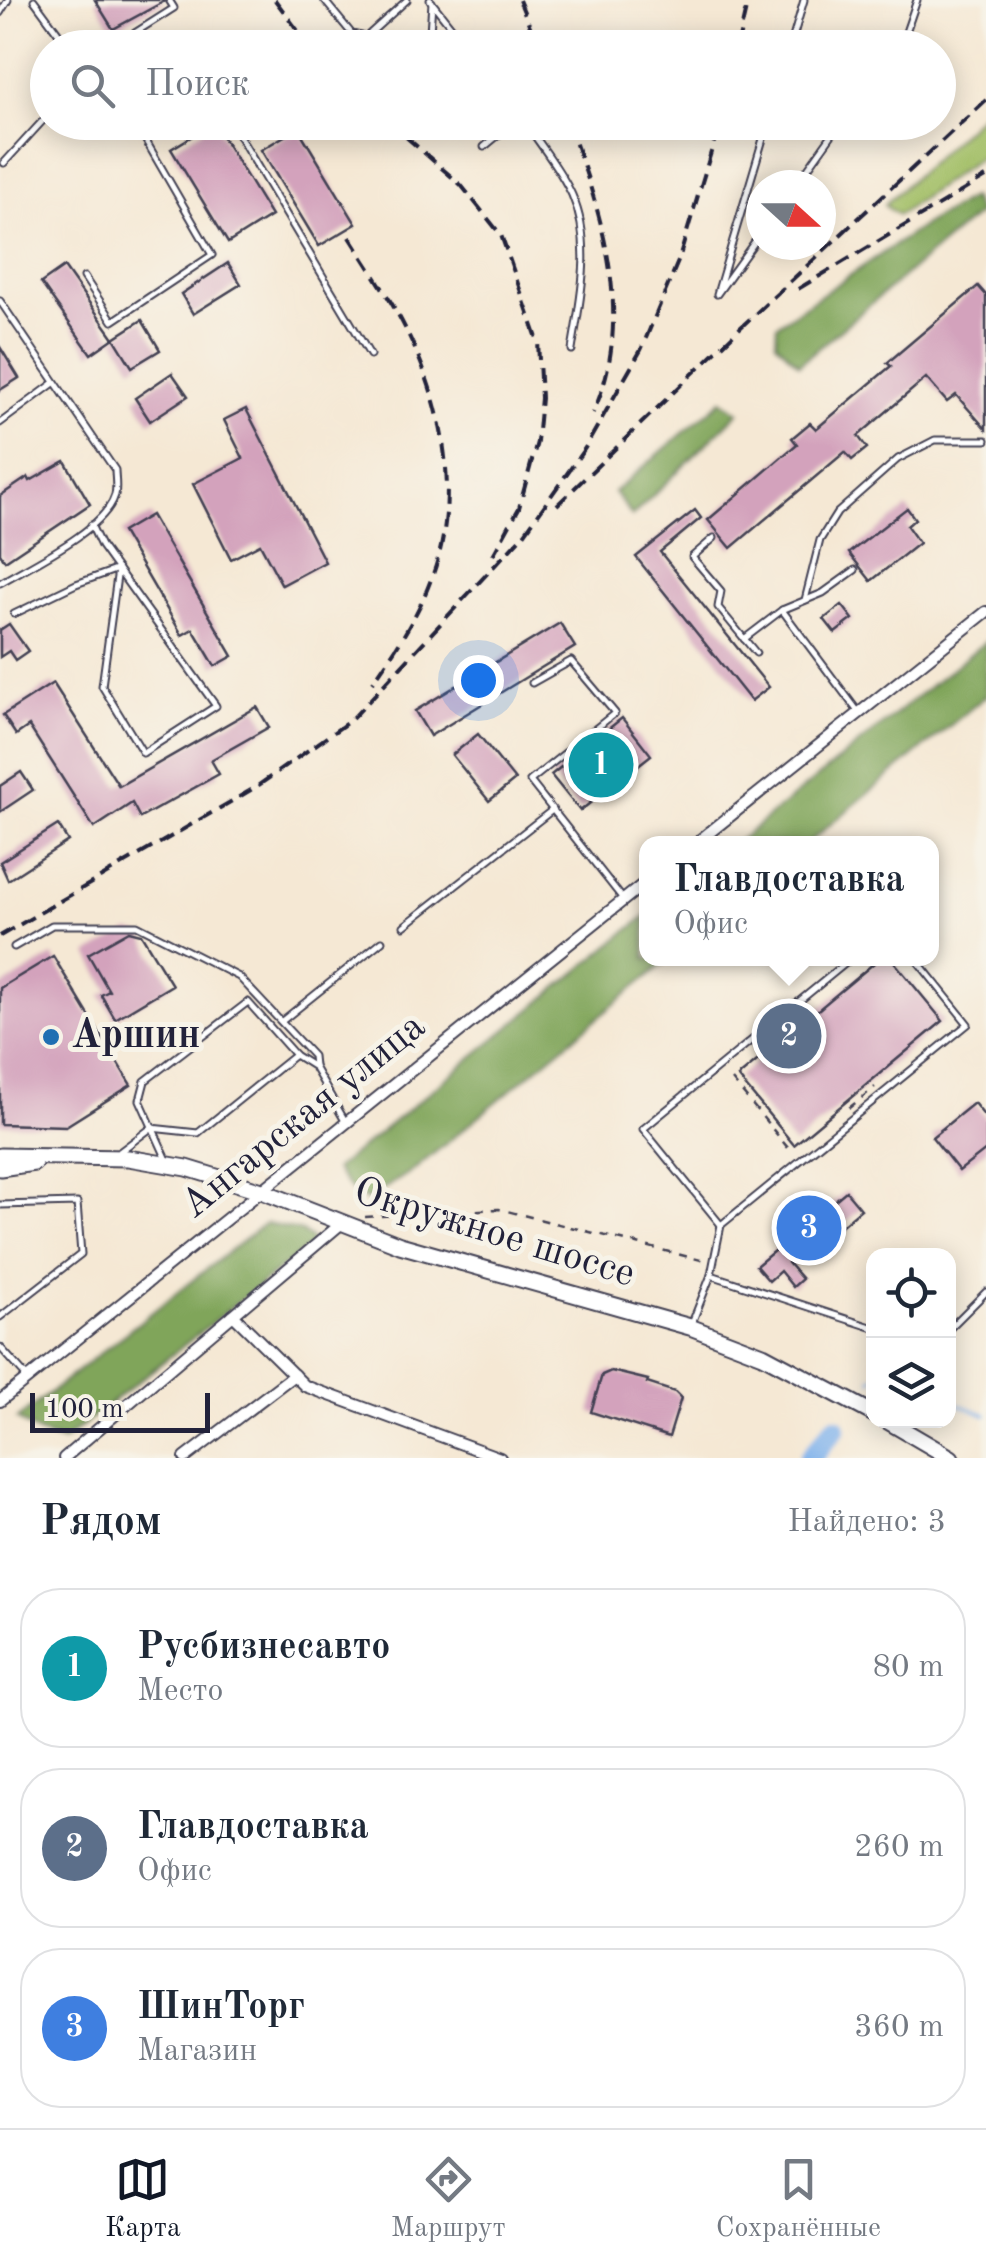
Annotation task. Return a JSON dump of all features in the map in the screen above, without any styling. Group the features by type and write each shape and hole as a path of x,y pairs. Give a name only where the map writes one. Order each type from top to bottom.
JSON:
{"main road":[{"name":"Окружное шоссе","path":"0,1156 112,1158 169,1165 258,1190 476,1268 690,1327 763,1355 866,1410"},
{"name":"Окружное шоссе","path":"0,1168 82,1157"},
{"path":"900,1428 952,1458"}],"street":[{"path":"705,836 986,612"},
{"name":"Ангарская улица","path":"0,1401 639,888"},
{"path":"64,1458 342,1223"},
{"path":"233,1315 304,1386 500,1458"},
{"path":"184,1458 294,1375"}],"lane":[{"path":"0,13 8,0"},
{"path":"34,0 56,30"},
{"path":"140,30 174,8 168,0"},
{"path":"324,0 349,30"},
{"path":"375,30 407,0"},
{"path":"795,30 804,0"},
{"path":"907,30 917,0"},
{"path":"430,30 431,1"},
{"path":"431,1 454,30"},
{"path":"4,164 30,135"},
{"path":"84,277 112,321 212,255 145,140"},
{"path":"242,140 370,355"},
{"path":"484,146 492,140"},
{"path":"537,140 571,191 581,217 582,286 572,350"},
{"path":"754,170 763,140"},
{"path":"807,170 828,140"},
{"path":"746,196 717,294 746,254"},
{"path":"0,302 115,470 115,494 102,515 0,583"},
{"path":"0,423 55,382"},
{"path":"806,600 820,540 837,513 898,459 935,440 986,440"},
{"path":"91,525 216,706 143,753 102,686 118,569"},
{"path":"714,538 692,557 720,591 718,607 756,654"},
{"path":"14,614 118,569"},
{"path":"744,639 782,610 824,593 855,570"},
{"path":"782,610 859,713"},
{"path":"532,683 571,660 614,713 530,782 624,900"},
{"path":"404,926 552,810"},
{"path":"14,948 52,925 136,925 239,977 313,1056 314,1067 346,1121"},
{"path":"282,1021 382,940"},
{"path":"721,1225 643,1129 842,966"},
{"path":"690,1327 711,1276 721,1225 968,1024 921,966"},
{"path":"169,1165 140,1100 145,1081 248,1002 296,1055 314,1067"},
{"path":"112,1158 151,1128 198,1133 296,1055"},
{"path":"0,1205 78,1203 81,1254 0,1318"},
{"path":"711,1276 866,1325"},
{"path":"956,1322 986,1292"},
{"path":"0,1347 28,1379"}],"path":[{"path":"732,1080 793,1154"},
{"path":"342,1223 375,1214 498,1209 706,1261"}],"green space":[{"path":"986,110 986,153 898,215 884,205 956,140"},
{"path":"971,198 979,213 799,364 776,342 777,325 927,223"},
{"path":"722,400 739,412 632,516 614,492"},
{"path":"986,641 986,696 816,836 745,836"},
{"path":"639,922 639,966 661,966 415,1169 367,1200 349,1188 335,1169"},
{"path":"265,1223 302,1232 314,1242 63,1441 38,1433 17,1419"}],"building":[{"path":"95,0 163,0 163,2 113,29"},
{"path":"186,140 224,140 271,216 228,243 171,149"},
{"path":"278,140 305,140 356,224 319,246 261,150"},
{"path":"228,263 241,284 193,314 181,294"},
{"path":"64,267 114,338 91,354 41,283"},
{"path":"978,286 986,295 986,429 956,395 947,402 926,378 858,436 867,448 852,460 845,452 731,548 708,520 797,444 792,438 810,423 816,429"},
{"path":"142,320 160,350 132,367 114,338"},
{"path":"0,347 19,378 0,390"},
{"path":"172,373 188,396 150,421 135,398"},
{"path":"246,409 325,562 282,585 260,544 231,559 193,484 243,458 224,420"},
{"path":"65,461 90,504 5,561 0,553 0,496 28,477 30,481"},
{"path":"907,508 915,519 907,526 919,543 871,581 849,553"},
{"path":"695,510 701,518 660,552 769,687 751,701 636,557"},
{"path":"151,515 233,656 215,666 193,629 182,635 122,532"},
{"path":"842,605 853,619 835,633 824,619"},
{"path":"560,623 575,647 430,736 415,711"},
{"path":"9,624 28,651 15,660 9,651 0,657 0,630"},
{"path":"53,683 119,786 257,707 269,727 211,760 219,774 140,818 132,803 94,828 29,726 16,735 3,715"},
{"path":"622,718 651,755 580,811 551,775"},
{"path":"478,734 515,780 489,801 452,755"},
{"path":"21,772 33,790 0,812 0,786"},
{"path":"58,825 68,841 8,880 0,862"},
{"path":"129,931 141,934 172,985 115,1019 101,995 109,991 88,954"},
{"name":"Аршин","path":"53,956 131,1085 66,1126 0,1124 0,988"},
{"path":"870,966 898,966 943,1021 794,1145 738,1077"},
{"path":"974,1103 986,1118 986,1150 959,1171 932,1137"},
{"path":"846,1191 861,1209 817,1246 814,1242 788,1263 802,1279 793,1287 780,1271 769,1281 756,1266"},
{"path":"611,1371 648,1380 647,1383 675,1392 681,1398 669,1437 591,1412 602,1375"}],"waterway":[{"path":"956,1403 986,1415"},
{"path":"810,1458 835,1428"}],"railway":[{"path":"275,0 298,30"},
{"path":"519,0 532,30"},
{"path":"741,30 748,0"},
{"path":"956,128 986,100"},
{"path":"410,140 461,185 501,235 538,341 541,398 537,442 519,508 493,555"},
{"path":"574,140 602,230 613,304 606,377 593,413"},
{"path":"0,936 256,787 351,720 524,534 585,448 641,350 679,259 715,140"},
{"path":"557,505 943,140"},
{"path":"798,289 986,177"},
{"path":"350,237 396,311 422,365 440,426 447,489 440,552 430,582 412,621 373,682"}],"place":[{"name":"Русбизнесавто","path":"601,765"},
{"name":"Главдоставка","path":"789,1036"},
{"name":"Аршин","path":"51,1037"},
{"name":"ШинТорг","path":"809,1228"}]}
